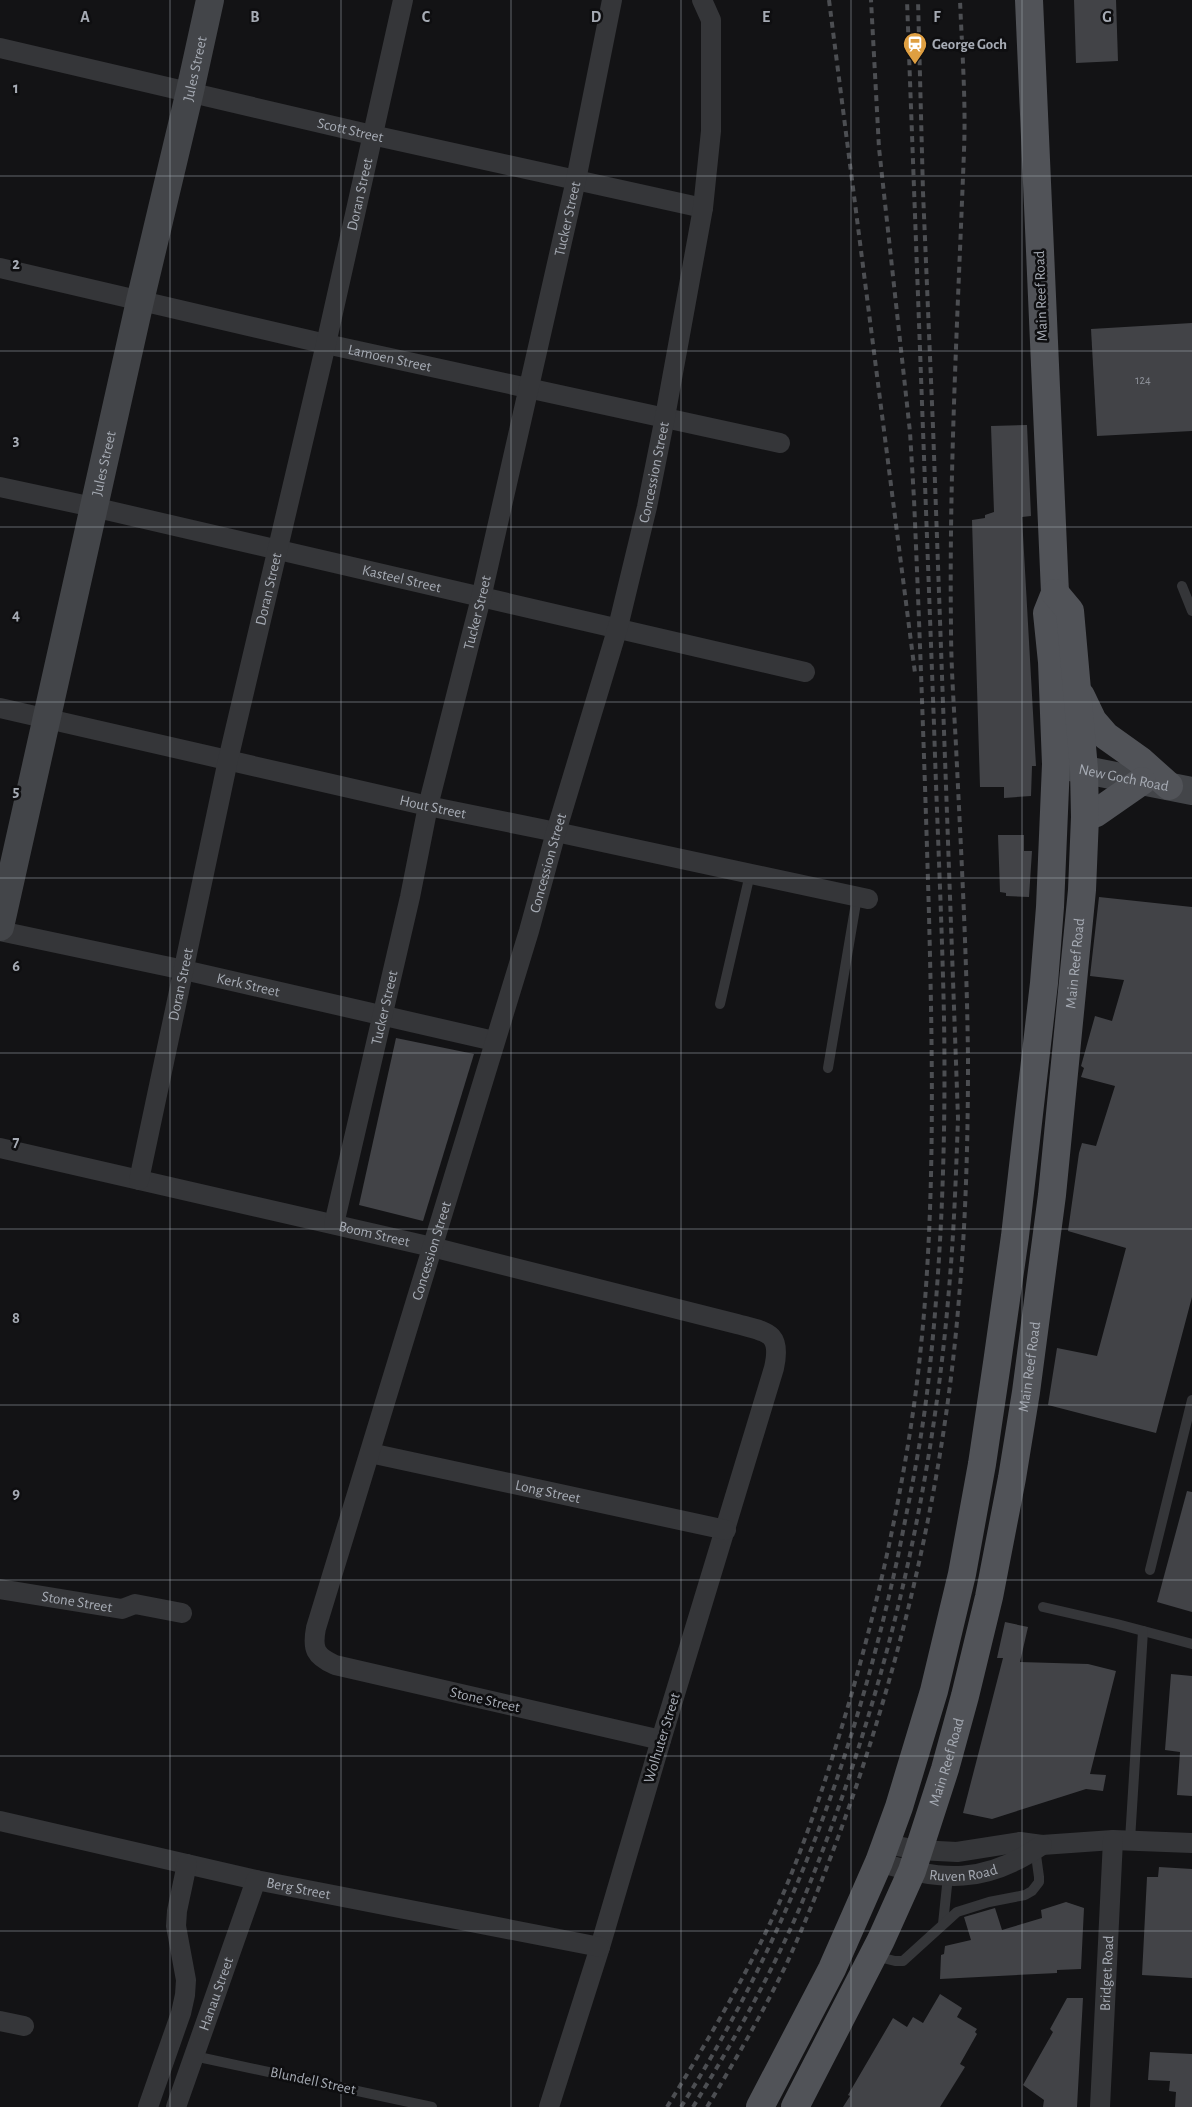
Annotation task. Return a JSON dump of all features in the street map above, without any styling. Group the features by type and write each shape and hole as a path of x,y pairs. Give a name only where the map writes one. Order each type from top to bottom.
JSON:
{"main road":[{"name":"Jules Street","path":"0,929 93,507 210,0"},
{"name":"Main Reef Road","path":"760,2107 832,1969 882,1853 899,1807 934,1691 962,1574 982,1464 1015,1236 1044,983 1050,907 1056,764 1052,662 1047,613 1055,593 1029,0"},
{"name":"Main Reef Road","path":"795,2107 873,1956 915,1861 945,1769 965,1696 989,1597 1014,1468 1052,1194 1082,890 1085,818 1084,769 1075,686 1070,612 1055,593"},
{"path":"1075,686 1093,720 1106,736 1181,788"},
{"name":"New Goch Road","path":"1056,764 1181,788"},
{"path":"1085,818 1096,813 1142,781"}],"street":[{"name":"Doran Street","path":"139,1180 228,760 326,344 403,0"},
{"name":"Tucker Street","path":"334,1224 384,1016 428,806 481,598 527,388 576,180 612,0"},
{"name":"Concession Street","path":"315,1649 316,1628 529,931 556,832 618,627 647,507 703,208 711,131 712,60 711,20 702,0"},
{"name":"Scott Street","path":"0,48 372,135 703,208"},
{"name":"Lamoen Street","path":"0,268 326,344 780,443"},
{"name":"Kasteel Street","path":"0,487 481,598 618,627 805,672"},
{"name":"Hout Street","path":"0,708 428,806 862,898"},
{"name":"Kerk Street","path":"0,929 494,1041"},
{"name":"Boom Street","path":"0,1148 432,1247 761,1331 771,1335 776,1344 777,1354 774,1368"},
{"name":"Wolhuter Street","path":"548,2107 600,1947 774,1368"},
{"name":"Long Street","path":"370,1453 726,1530"},
{"name":"Stone Street","path":"0,1589 122,1609 134,1604 182,1613"},
{"name":"Stone Street","path":"315,1649 326,1661 335,1665 661,1740"},
{"name":"Berg Street","path":"0,1821 256,1880 600,1947"},
{"name":"Ruven Road","path":"915,1861 1020,1842 1037,1846 1121,1840 1192,1843"},
{"name":"Bridget Road","path":"1100,2107 1121,1840"},
{"name":"Ruven Road","path":"882,1853 915,1861 935,1876 948,1876 990,1872 1020,1859 1037,1846"},
{"path":"148,2107 181,2013 185,1995 186,1980 176,1926 177,1911 187,1864"},
{"name":"Hanau Street","path":"176,2107 256,1880"},
{"path":"0,2020 24,2026"}],"lane":[{"path":"1182,586 1192,611"},
{"path":"720,1004 750,874"},
{"path":"828,1068 862,898"},
{"path":"1150,1570 1192,1400"},
{"path":"1043,1607 1192,1644"},
{"path":"1121,1840 1143,1631"},
{"path":"873,1956 895,1961 903,1960 960,1910 1025,1895 1032,1891 1039,1878 1037,1846"},
{"path":"943,1924 948,1876"},
{"name":"Blundell Street","path":"194,2056 432,2107"}],"building":[{"path":"1074,0 1116,0 1118,61 1076,63"},
{"path":"1192,323 1192,431 1097,436 1091,329"},
{"path":"1027,425 1031,516 1022,517 1036,766 1032,766 1031,796 1004,798 1004,787 980,787 972,520 985,518 985,515 994,512 991,426"},
{"path":"998,835 1024,835 1024,851 1032,851 1029,897 1006,896 1006,893 1000,892"},
{"path":"1099,897 1192,907 1192,1297 1156,1433 1048,1405 1057,1348 1097,1356 1126,1248 1068,1231 1082,1143 1096,1146 1115,1086 1081,1077 1084,1068 1081,1066 1095,1016 1112,1021 1124,980 1090,976"},
{"path":"396,1038 474,1054 423,1221 359,1205"},
{"path":"1187,1491 1192,1492 1192,1612 1157,1602"},
{"path":"1005,1622 1028,1627 1020,1662 1088,1664 1116,1671 1090,1774 1106,1775 1103,1791 1086,1789 992,1819 963,1813 1003,1658 997,1658"},
{"path":"1171,1674 1192,1676 1192,1796 1177,1795 1180,1752 1165,1750"},
{"path":"1159,1867 1192,1869 1192,1978 1142,1975 1147,1877 1158,1877"},
{"path":"1066,1902 1084,1908 1081,1969 1057,1970 1057,1973 940,1979 941,1955 944,1954 945,1946 971,1940 964,1917 995,1908 1002,1930 1042,1918 1041,1910"},
{"path":"940,1994 962,2008 957,2017 977,2029 975,2032 977,2034 960,2064 965,2067 940,2107 843,2107 850,2096 848,2095 893,2018 907,2027 913,2017 923,2023"},
{"path":"1067,1998 1083,1998 1077,2107 1043,2107 1044,2100 1023,2085 1053,2032 1050,2029"},
{"path":"1150,2052 1192,2054 1192,2107 1175,2107 1176,2092 1169,2091 1170,2081 1148,2080"}],"railway":[{"path":"829,0 915,673"},
{"path":"667,2107 725,2009 771,1921 795,1866 825,1780 866,1643 894,1521 909,1439 922,1338 930,1217 932,1096 929,915 920,655 910,432 879,148 871,0"},
{"path":"681,2107 720,2042 755,1976 786,1909 814,1841 839,1772 881,1630 898,1556 920,1443 929,1375 937,1286 942,1196 944,1018 907,0"},
{"path":"693,2107 723,2058 777,1957 801,1905 830,1831 856,1756 879,1680 899,1603 916,1525 941,1368 952,1246 958,1118 923,192 918,0"},
{"path":"707,2107 748,2037 786,1965 824,1875 857,1784 893,1665 923,1544 935,1483 953,1360 963,1239 968,1090 965,942 951,627 953,448 964,132 964,76 960,0"}],"place":[{"name":"George Goch","path":"915,65"}]}
